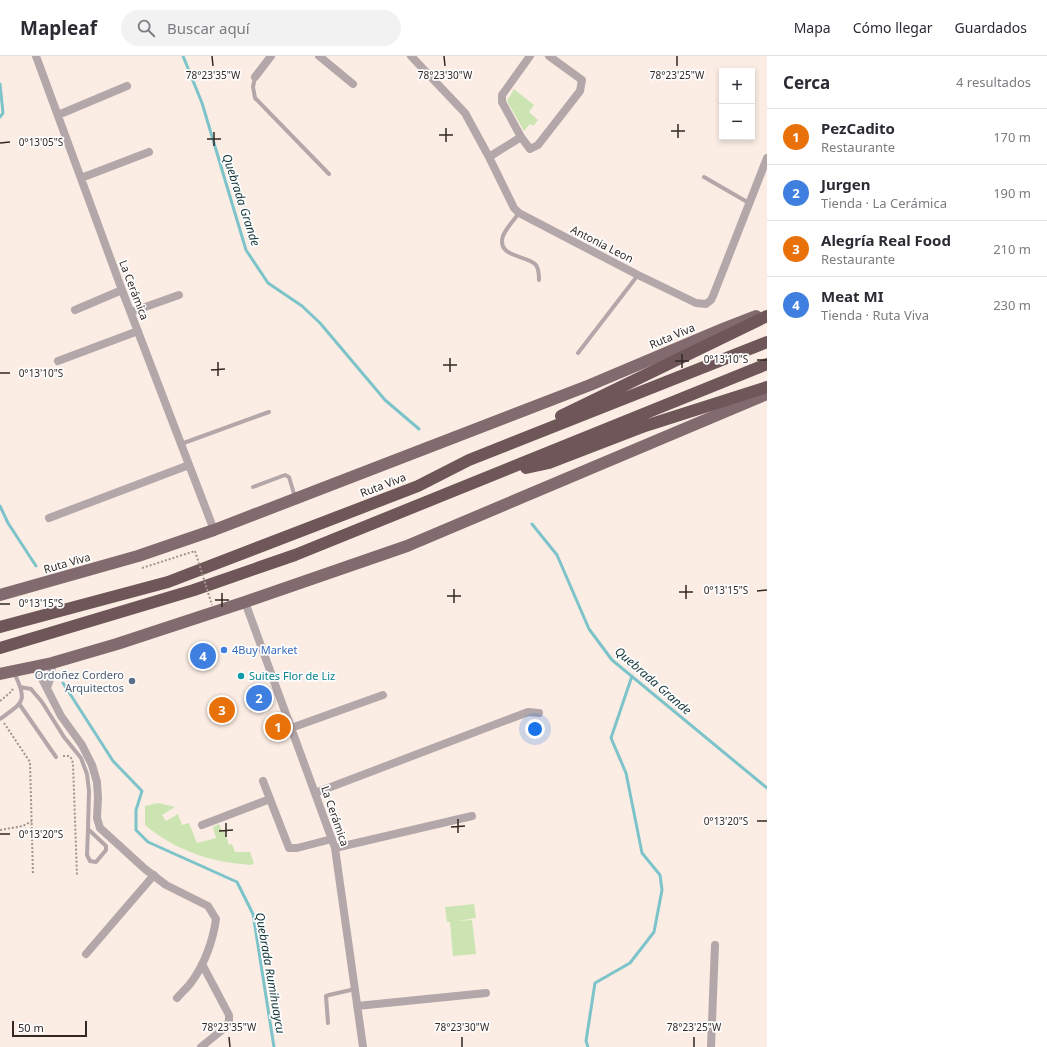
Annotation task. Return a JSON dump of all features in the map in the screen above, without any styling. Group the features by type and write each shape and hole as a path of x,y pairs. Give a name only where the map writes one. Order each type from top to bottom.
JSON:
{"highway":[{"path":"469,460 767,316"},
{"name":"Ruta Viva","path":"0,627 168,582 418,486 469,460 767,342"},
{"path":"0,648 194,590 294,555 767,364"},
{"path":"487,477 549,462 645,426 767,386"}],"main road":[{"name":"Ruta Viva","path":"0,595 138,556 214,530 590,385 725,328 767,312"},
{"path":"0,674 52,663 119,646 227,610 245,602 407,546 767,394"}],"street":[{"name":"La Cerámica","path":"36,56 122,290 214,530"},
{"path":"255,78 271,56"},
{"path":"319,56 353,84"},
{"path":"411,56 465,113 518,213"},
{"path":"530,56 502,95 502,102 521,137 530,149 538,145 580,91 582,80 549,56"},
{"path":"58,115 127,86"},
{"path":"489,157 521,137"},
{"path":"81,178 149,152"},
{"name":"Antonia Leon","path":"518,213 638,275 696,303 706,304 713,296 767,158"},
{"path":"75,310 122,290"},
{"path":"131,312 179,295"},
{"path":"58,361 138,330"},
{"path":"49,518 189,465"},
{"name":"La Cerámica","path":"245,602 335,848 363,1047"},
{"path":"47,688 51,676 52,663"},
{"path":"32,667 39,673 61,716 82,745 92,764 97,782 97,818 100,828 113,841 166,885 208,906 216,919 214,932 202,964 190,984 177,998"},
{"path":"291,728 383,694"},
{"path":"315,793 528,712 539,713"},
{"path":"263,781 289,848 297,848 332,839"},
{"path":"202,824 270,799"},
{"path":"335,848 472,816"},
{"path":"86,954 154,875"},
{"path":"711,1047 715,945"},
{"path":"201,1047 227,1026 229,1020 229,1015 202,964"},
{"path":"357,1006 486,993"}],"lane":[{"path":"255,78 253,87 255,98 329,174"},
{"path":"704,177 750,203"},
{"path":"518,213 514,221 504,232 502,238 503,244 512,255 536,264 539,280"},
{"path":"578,353 638,275"},
{"path":"181,444 270,412"},
{"path":"253,487 287,475 289,477 295,499"},
{"path":"0,719 20,705 22,697 14,671"},
{"path":"20,687 31,689 42,702 64,737 81,758 87,774 89,791 87,855 90,861 96,862 106,850 106,846 88,828"},
{"path":"20,705 56,757"},
{"path":"328,1023 326,996 355,989"}],"path":[{"path":"142,568 195,550 212,605"},
{"path":"0,701 12,691 14,687"},
{"path":"0,719 30,762 33,875"},
{"path":"56,757 68,756 72,759 73,764 77,874"},
{"path":"0,830 23,826 32,821"}],"green space":[{"path":"514,89 534,105 529,112 538,120 533,126 530,124 524,131 507,101"},
{"path":"158,803 175,807 162,815 166,821 178,814 182,825 189,823 197,843 216,838 213,827 219,824 222,831 224,830 229,845 232,844 235,852 250,852 254,863 251,865 208,858 195,854 169,842 145,825 145,806"},
{"path":"474,904 476,918 457,921 472,920 476,954 453,956 450,922 447,922 445,907"}],"waterway":[{"name":"Quebrada Grande","path":"183,56 202,103 246,250 268,283 302,306 320,323 385,400 419,429"},
{"name":"Quebrada Rumihuaycu","path":"0,84 3,113 0,117"},
{"name":"Quebrada Rumihuaycu","path":"0,506 8,523 36,566"},
{"name":"Quebrada Grande","path":"532,524 557,555 589,629 612,660 767,788"},
{"path":"588,1047 586,1041 595,983 630,963 654,932 662,890 660,875 642,853 626,773 611,738 632,676"},
{"name":"Quebrada Rumihuaycu","path":"63,683 113,761 142,791 136,810 136,830 148,842 237,882 253,914 274,1047"}],"place":[{"name":"4Buy Market","path":"224,650"},
{"name":"Meat MI","path":"203,656"},
{"name":"Suites Flor de Liz","path":"241,676"},
{"name":"Ordoñez Cordero Arquitectos","path":"132,681"},
{"name":"Jurgen","path":"259,698"},
{"name":"Alegría Real Food","path":"222,710"},
{"name":"PezCadito","path":"278,727"}]}
